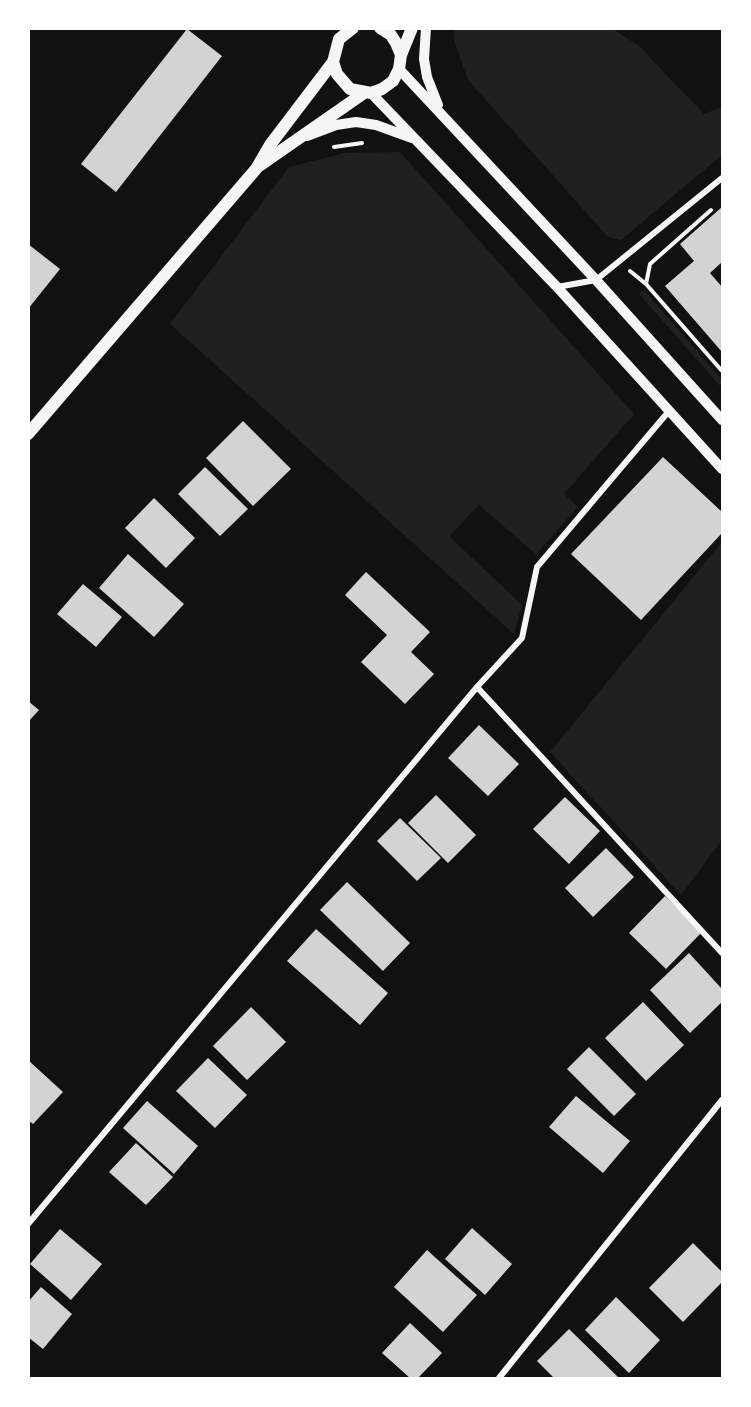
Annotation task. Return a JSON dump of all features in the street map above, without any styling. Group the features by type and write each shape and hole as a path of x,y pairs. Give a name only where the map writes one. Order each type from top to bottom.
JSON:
{"main road":[{"path":"28,434 256,169 270,145 333,62 339,39 353,28"},
{"path":"381,28 391,35 401,55"},
{"path":"256,169 368,93 382,89 393,81 412,28"},
{"path":"333,62 341,81 350,88 368,93"}],"street":[{"path":"426,28 424,40 426,68 440,111"},
{"path":"399,69 597,280 723,420"},
{"path":"368,93 418,140 557,287 723,470"},
{"path":"298,139 336,125 356,122 376,125 418,140"},
{"path":"557,287 597,280 723,178"},
{"path":"28,1224 477,687 522,638 537,567 669,411"},
{"path":"477,687 723,953"},
{"path":"499,1378 723,1100"}],"path":[{"path":"329,148 369,142"},
{"path":"646,284 650,264 714,207"},
{"path":"619,262 646,284 723,371"}],"shaded area":[{"path":"455,29 613,29 639,46 704,114 722,107 722,155 621,240 608,237 468,80 454,40"},
{"path":"400,152 634,414 564,494 578,507 536,554 479,505 449,536 522,605 514,634 170,324 289,167 345,153"},
{"path":"644,290 722,380 722,388 639,294"},
{"path":"722,542 722,840 681,895 550,752"}],"building":[{"path":"187,29 222,56 116,192 81,164"},
{"path":"722,207 722,262 710,273 722,287 722,352 665,286 694,261 680,244"},
{"path":"28,244 60,269 28,309"},
{"path":"243,421 291,469 253,506 206,458"},
{"path":"663,457 722,512 722,533 641,620 571,554"},
{"path":"205,467 248,509 220,536 178,494"},
{"path":"154,498 195,538 166,568 125,528"},
{"path":"128,554 184,604 154,637 99,588"},
{"path":"366,572 430,632 411,652 434,674 405,704 361,662 387,635 345,595"},
{"path":"83,584 122,617 96,647 57,614"},
{"path":"28,701 39,710 28,722"},
{"path":"479,725 519,764 488,796 448,758"},
{"path":"436,795 476,835 448,863 408,823"},
{"path":"565,797 600,831 569,864 533,829"},
{"path":"400,818 441,858 417,881 377,841"},
{"path":"606,848 634,877 593,917 565,888"},
{"path":"347,882 410,943 383,971 320,910"},
{"path":"665,896 702,932 666,969 629,933"},
{"path":"316,929 388,993 360,1025 287,961"},
{"path":"689,953 722,989 722,1002 690,1033 650,990"},
{"path":"643,1002 684,1045 646,1081 605,1038"},
{"path":"251,1007 286,1042 247,1080 213,1046"},
{"path":"589,1047 636,1094 614,1116 567,1069"},
{"path":"208,1058 247,1095 215,1128 176,1091"},
{"path":"28,1060 63,1092 33,1124 28,1120"},
{"path":"576,1096 630,1141 603,1173 549,1127"},
{"path":"147,1101 198,1146 174,1174 123,1128"},
{"path":"136,1143 173,1177 146,1205 109,1172"},
{"path":"472,1228 512,1264 485,1295 445,1259"},
{"path":"60,1229 102,1264 71,1300 30,1264"},
{"path":"693,1243 722,1272 722,1282 683,1322 649,1288"},
{"path":"427,1250 477,1295 443,1332 394,1287"},
{"path":"41,1287 72,1314 43,1349 28,1337 28,1302"},
{"path":"616,1297 660,1340 629,1373 585,1330"},
{"path":"410,1323 442,1353 418,1378 410,1378 382,1353"},
{"path":"569,1329 619,1378 554,1378 537,1361"}]}
